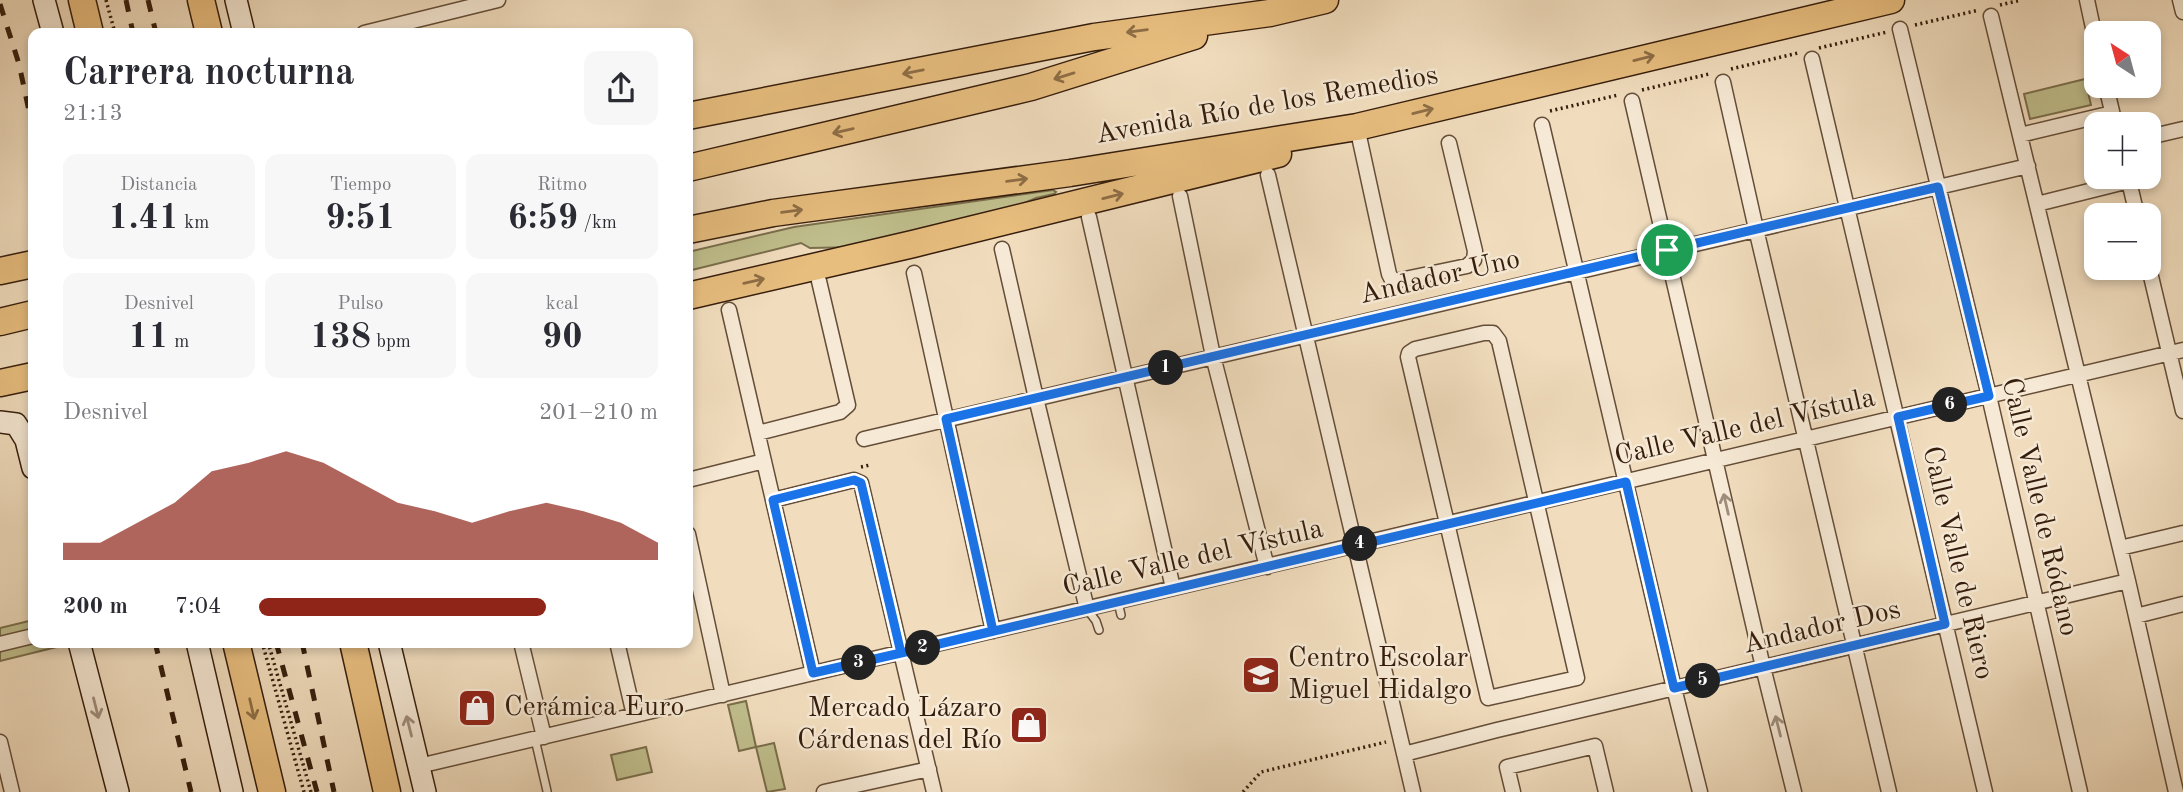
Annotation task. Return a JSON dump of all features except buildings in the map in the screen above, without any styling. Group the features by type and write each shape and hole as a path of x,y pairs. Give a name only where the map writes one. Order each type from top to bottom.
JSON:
{"highway":[{"path":"82,0 89,28"},
{"path":"201,0 208,28"},
{"path":"693,167 1031,87 1270,13 1325,0"},
{"path":"1694,46 1784,13 1806,0"},
{"name":"Avenida Río de los Remedios","path":"693,229 772,213 1070,173 1357,127 1891,0"},
{"path":"693,115 1094,37 1270,13"},
{"path":"693,295 806,276 1264,159 1357,127"},
{"path":"0,271 28,265"},
{"path":"0,322 28,315"},
{"path":"0,383 28,377"},
{"path":"237,648 272,792"},
{"path":"354,648 387,792"}],"main road":[{"path":"44,0 51,28"},
{"path":"236,0 243,28"},
{"path":"8,423 26,440 28,448"},
{"path":"81,648 118,792"},
{"path":"198,648 232,792"},
{"path":"390,648 425,792"}],"street":[{"path":"384,28 498,0"},
{"path":"2087,0 2092,21"},
{"path":"2180,0 2183,12"},
{"path":"1989,10 2128,581 2175,792 2183,790"},
{"name":"Calle Valle de Ródano","path":"1900,29 1989,396 2080,792"},
{"name":"Calle Valle de Riero","path":"1812,59 1985,792"},
{"path":"1722,74 1889,792"},
{"path":"1630,95 1794,792"},
{"path":"1542,119 1700,792"},
{"path":"2020,135 2084,124"},
{"path":"1357,127 1390,277 1398,281 1467,266 1474,260 1449,143"},
{"path":"2161,134 2183,129"},
{"name":"Andador Uno","path":"864,439 2028,166"},
{"path":"1268,175 1413,792"},
{"path":"2037,204 2092,189"},
{"path":"1181,196 1213,356 1266,566"},
{"path":"1089,217 1173,589"},
{"path":"1002,248 1035,398 1087,609"},
{"path":"914,273 993,631"},
{"path":"758,433 840,412 848,402 806,276"},
{"path":"2153,280 2176,352 2183,411"},
{"path":"729,310 813,673"},
{"path":"1493,333 1499,341 1577,678 1488,698 1446,524 1409,353 1415,349 1493,333"},
{"name":"Calle Valle del Vístula","path":"419,766 1087,609 1119,608 1173,589 1266,566 2176,352"},
{"path":"693,479 764,461"},
{"path":"773,500 854,480 861,483 934,792"},
{"path":"2120,548 2183,534"},
{"path":"693,557 723,695"},
{"name":"Andador Dos","path":"1404,754 2128,581"},
{"path":"2136,616 2183,604"},
{"path":"0,644 28,637"},
{"path":"522,648 540,738"},
{"path":"618,648 634,715"},
{"path":"0,741 12,792"},
{"path":"1513,792 1507,767 1595,746 1606,792"},
{"path":"824,792 929,769"}],"lane":[{"path":"1087,609 1099,630"},
{"path":"540,738 547,790"}],"path":[{"path":"106,0 114,28"},
{"path":"1542,119 2021,0"},
{"path":"264,648 304,792"},
{"path":"270,648 311,792"},
{"path":"1243,792 1261,772 1401,738"}],"shaded area":[{"path":"2084,79 2084,98 2089,98 2091,105 2030,119 2024,94"},
{"path":"1053,190 1056,192 1013,208 859,247 810,248 801,243 693,270 693,251 794,227"},
{"path":"28,621 28,648 53,648 0,661 0,628"},
{"path":"746,701 756,747 739,751 728,705"},
{"path":"774,743 785,789 767,792 756,747"},
{"path":"646,747 652,772 617,780 611,755"}],"railway":[{"path":"126,0 132,28"},
{"path":"148,0 155,28"},
{"path":"0,4 19,64 28,106"},
{"path":"156,648 191,792"},
{"path":"278,648 317,792"},
{"path":"303,648 334,792"}],"place":[{"name":"Centro Escolar Miguel Hidalgo","path":"1261,675"},
{"name":"Cerámica Euro","path":"477,708"},
{"name":"Mercado Lázaro Cárdenas del Río","path":"1029,725"}],"route":[{"path":"1667,250 946,419 993,631 901,653 861,483 854,480 773,500 813,673 901,653 1626,482 1674,688 1945,624 1898,417 1989,396 1938,187 1667,250"}]}
